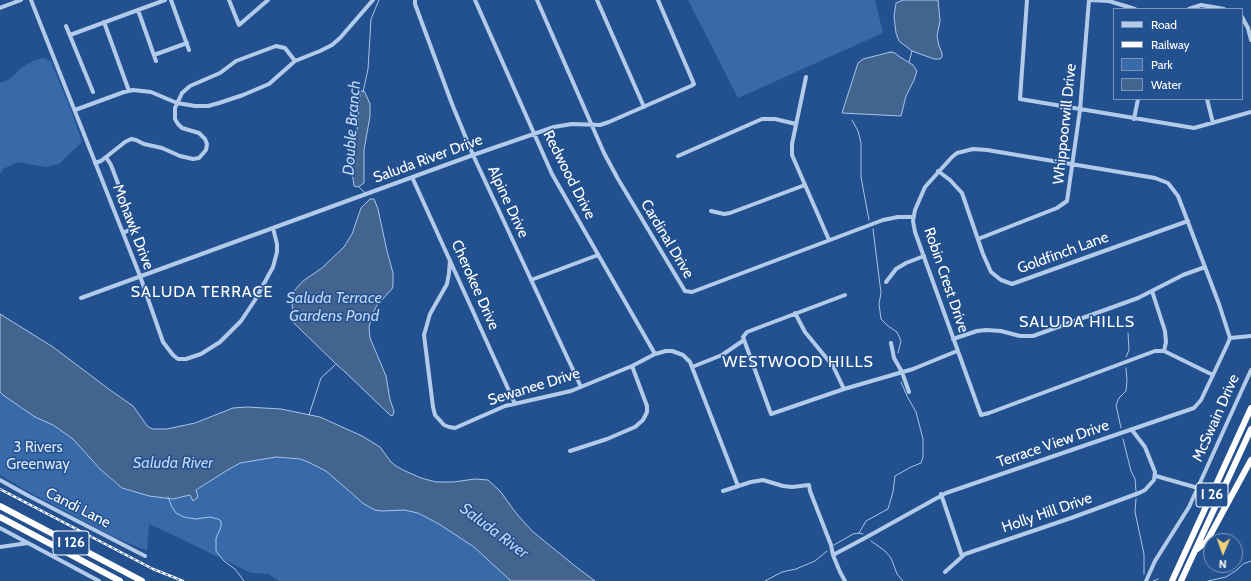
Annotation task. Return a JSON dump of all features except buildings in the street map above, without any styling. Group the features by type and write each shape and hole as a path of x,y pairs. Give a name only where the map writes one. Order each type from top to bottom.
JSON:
{"highway":[{"name":"I 26","path":"1172,581 1251,408"},
{"name":"I 26","path":"1181,581 1251,429"},
{"path":"1195,551 1207,541 1251,460"},
{"name":"I 126","path":"0,506 142,581"},
{"name":"I 126","path":"0,517 120,581"}],"street":[{"path":"0,8 21,0"},
{"name":"Mohawk Drive","path":"31,0 167,348 173,355 186,360 209,350 228,335 241,321 255,300 276,260 277,244 273,228"},
{"path":"70,35 165,0"},
{"path":"171,0 189,50"},
{"path":"229,0 239,24 268,0"},
{"path":"75,110 129,90 151,92 177,103 190,106 208,106 237,97 269,84 295,61 332,45 373,0"},
{"name":"Alpine Drive","path":"415,0 415,4 452,104 473,155 581,387"},
{"name":"Redwood Drive","path":"475,0 552,174 655,354"},
{"name":"Cardinal Drive","path":"537,0 592,125 618,179 685,291 692,292 889,218 914,217"},
{"path":"597,0 644,107"},
{"name":"Saluda River Drive","path":"81,298 352,198 534,134 563,125 592,125 609,122 694,84 658,0"},
{"path":"1027,0 1020,99 1194,128 1251,112"},
{"path":"1089,0 1109,1 1132,8"},
{"name":"Whippoorwill Drive","path":"978,239 1057,208 1065,203 1069,196 1080,110 1089,0"},
{"path":"1192,8 1201,5 1218,8"},
{"path":"138,10 156,61"},
{"path":"1243,19 1248,28 1251,40"},
{"path":"104,22 129,90"},
{"path":"66,26 93,92"},
{"path":"154,55 186,43"},
{"path":"95,163 106,157 125,142 131,140 136,140 144,144 162,148 180,156 193,159 202,156 206,150 206,141 199,133 184,129 175,119 174,114 181,94 190,86 220,74 239,60 275,47 280,46 285,48 295,61"},
{"path":"806,77 792,144 792,155 829,240"},
{"path":"1134,118 1138,100"},
{"path":"1207,100 1213,123"},
{"path":"678,156 762,119 775,119 796,124"},
{"name":"Robin Crest Drive","path":"1164,351 1155,351 981,415 915,232 914,210 925,187 938,171 957,153 973,149 987,150 1155,178 1165,182 1170,185 1178,196 1222,311 1230,338"},
{"path":"106,157 111,166 133,223 131,229 123,233"},
{"name":"Goldfinch Lane","path":"938,171 950,180 962,193 983,254 991,272 1000,280 1012,284 1188,221"},
{"name":"Cherokee Drive","path":"412,177 515,404"},
{"path":"711,211 724,214 730,213 805,185"},
{"path":"531,280 598,255"},
{"path":"886,282 896,269 906,263 924,256"},
{"name":"Sewanee Drive","path":"450,260 447,284 430,314 424,335 433,407 435,414 444,425 455,428 494,410 560,394 581,387 632,366 655,354 666,351 678,352 687,357 692,367 738,486"},
{"path":"953,339 976,331 986,330 1001,331 1020,336 1033,336 1126,303 1183,275 1205,267"},
{"path":"1152,291 1166,331 1164,351 1213,375"},
{"path":"845,295 747,332 743,337 771,414 844,389 902,372 958,351"},
{"path":"795,313 805,332 833,366 844,389"},
{"path":"1230,338 1251,336"},
{"name":"Terrace View Drive","path":"833,555 941,494 1194,408 1201,400 1230,338"},
{"path":"692,367 722,355 744,340"},
{"path":"891,343 894,358 902,372 909,392"},
{"path":"570,451 607,439 635,427 643,420 647,412 647,406 632,366"},
{"name":"McSwain Drive","path":"1146,581 1155,561 1189,507 1251,370"},
{"path":"1132,430 1145,447 1156,476 1198,488"},
{"name":"Holly Hill Drive","path":"945,572 965,554 1139,493 1150,486 1156,476"},
{"name":"Candi Lane","path":"0,480 146,556"},
{"path":"723,491 751,482 763,480 792,487 809,485 831,545 833,555 845,581"},
{"path":"941,494 962,556"},
{"path":"0,528 99,581"},
{"path":"0,547 29,543"}],"green space":[{"path":"688,0 875,0 883,33 738,98"},
{"path":"44,58 51,62 71,110 82,142 59,164 46,167 18,162 3,169 0,174 0,83 8,80 22,67 35,60"},
{"name":"3 Rivers Greenway","path":"0,392 35,417 53,425 73,439 100,469 117,485 129,491 170,499 181,498 190,495 240,463 276,457 300,460 308,462 326,471 364,504 375,510 404,510 418,513 439,524 474,547 511,581 279,581 268,574 251,573 149,524 147,551 114,537 25,490 0,475"}],"water":[{"path":"903,0 938,0 940,21 937,36 942,53 942,57 940,59 934,59 912,51 899,41 896,33 894,16 896,3"},
{"path":"891,52 913,65 917,71 906,96 901,116 842,113 858,63 863,59"},
{"path":"361,91 364,91 370,104 370,116 364,150 364,183 358,187 354,186 351,163 357,131"},
{"name":"Saluda Terrace Gardens Pond","path":"370,199 374,199 378,209 393,273 392,289 377,305 372,315 369,327 370,338 386,376 390,400 394,411 393,415 391,416 301,330 293,320 293,292 303,281 322,268 344,247 352,234 361,208"},
{"name":"Saluda River","path":"0,314 53,347 133,406 148,427 153,429 167,429 195,423 233,408 247,407 281,409 320,417 362,436 380,447 391,462 396,466 421,478 436,482 453,482 475,479 488,480 500,491 516,513 532,531 595,581 511,581 474,547 439,524 418,513 404,510 375,510 364,504 326,471 300,459 276,457 240,463 196,490 198,497 193,501 190,495 173,499 149,496 122,488 100,469 73,439 53,425 35,417 0,392"}],"waterway":[{"name":"Double Branch","path":"363,92 368,69 371,19 379,0"},
{"path":"909,62 912,51"},
{"path":"852,120 858,131 861,143 861,177 869,220"},
{"name":"Double Branch","path":"359,187 365,193"},
{"path":"873,229 881,293 879,304 881,319 897,332 901,341 898,353"},
{"path":"1126,357 1129,350 1128,333"},
{"name":"Double Branch","path":"309,415 321,378 335,365"},
{"path":"1121,428 1116,405 1119,398 1126,391 1126,368"},
{"path":"859,533 866,521 888,509 893,492 895,476 921,463 923,457 923,439 916,412 901,382"},
{"path":"1123,439 1131,471 1135,479 1136,491"},
{"path":"168,497 176,513 184,517 195,519 210,517 221,521 221,527 216,538 216,551 224,561 235,569 244,581"},
{"path":"1136,499 1135,512 1144,554 1144,574"},
{"path":"834,545 853,534 863,534"},
{"path":"871,541 885,551 891,558 897,574 903,581"},
{"path":"765,581 782,572 796,569 815,561 827,551"},
{"path":"1208,581 1226,577 1243,564 1251,561"},
{"path":"1153,581 1158,579"}],"railway":[{"path":"0,489 153,569 183,581"}],"district":[{"name":"SALUDA TERRACE","path":"202,292"},
{"name":"SALUDA HILLS","path":"1077,322"},
{"name":"WESTWOOD HILLS","path":"798,362"}]}
